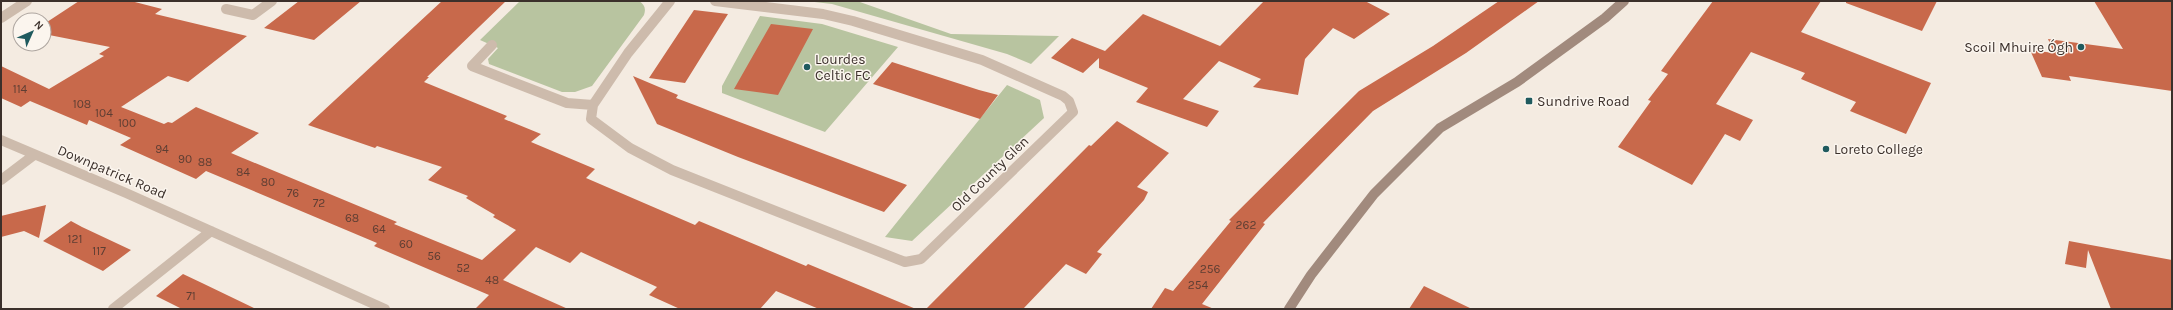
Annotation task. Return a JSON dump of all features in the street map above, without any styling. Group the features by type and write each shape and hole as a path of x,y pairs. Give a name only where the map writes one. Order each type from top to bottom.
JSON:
{"street":[{"path":"1,18 27,1"},
{"path":"226,9 253,16 272,1"},
{"path":"492,45 472,66 567,103 593,105 628,53 670,1"},
{"name":"Old County Glen","path":"593,105 591,119 608,134 639,154 672,170 905,262 921,259 1072,112 1069,101 1063,96 982,60 852,20 823,14 715,1"},
{"path":"1289,309 1311,275 1374,194 1440,128 1517,82 1605,18 1624,1"},
{"name":"Downpatrick Road","path":"1,140 126,193 385,309"},
{"path":"1,180 34,155"},
{"path":"113,309 211,231"}],"green space":[{"path":"520,1 639,1 643,4 645,11 644,15 592,86 575,92 562,92 489,64 488,59 498,48 480,40"},
{"path":"806,1 857,1 951,34 1059,36 1031,64 1007,54 832,4"},
{"name":"Lourdes Celtic FC","path":"760,16 822,24 898,47 825,132 722,93 722,86"},
{"path":"1007,85 1040,100 1044,118 912,241 885,237"}],"building":[{"path":"79,1 131,1 162,9 155,14 247,36 188,82 168,76 121,107 164,124 168,122 172,123 196,107 259,133 231,153 397,222 394,224 482,260 516,230 493,217 495,215 466,198 468,196 428,180 442,167 377,146 375,148 308,125 442,1 506,1 427,77 429,77 424,82 507,116 504,119 541,134 531,142 595,169 586,178 695,225 699,221 806,266 808,264 916,309 819,309 776,291 760,309 680,309 649,295 657,287 581,252 570,263 536,247 503,280 568,309 475,309 489,295 374,246 377,243 206,171 196,179 120,145 131,138 89,120 87,125 30,101 21,107 1,98 1,66 49,89 104,56 99,54 110,47 52,36 52,19"},
{"path":"299,1 361,1 314,40 264,28"},
{"path":"1264,1 1365,1 1390,14 1354,39 1333,28 1305,59 1298,95 1253,87 1261,79 1219,61 1183,99 1219,111 1207,127 1136,102 1148,88 1099,68 1099,58 1083,73 1051,58 1072,38 1105,51 1143,14 1220,46"},
{"path":"1499,1 1539,1 1466,53 1373,111 1263,223 1265,224 1202,304 1214,309 1151,309 1165,288 1173,291 1231,221 1229,220 1359,91 1433,46"},
{"path":"1713,1 1821,1 1801,32 1931,83 1906,134 1850,111 1856,102 1801,79 1805,73 1751,52 1716,104 1753,120 1740,141 1725,134 1692,185 1618,147 1651,101 1648,100 1668,74 1661,71"},
{"path":"1846,1 1937,1 1922,31 1846,3"},
{"name":"Scoil Mhuire Ógh","path":"2094,1 2172,1 2172,91 2069,76 2071,81 2042,77 2030,50 2054,53 2048,39 2123,49"},
{"path":"694,10 728,14 685,83 649,78"},
{"path":"771,24 813,29 778,95 734,89"},
{"path":"892,62 998,95 980,119 873,84"},
{"path":"633,76 678,95 676,98 907,185 884,212 738,157 657,124"},
{"path":"1117,121 1169,153 1137,187 1148,192 1144,200 1097,252 1102,254 1086,274 1066,264 1023,309 926,309 1089,145 1091,146"},
{"path":"46,205 39,238 24,231 1,237 1,216"},
{"path":"71,221 131,250 103,271 43,241"},
{"path":"2069,241 2172,260 2172,309 2111,309 2088,250 2086,268 2065,264"},
{"path":"183,274 256,309 182,309 156,296"},
{"path":"1424,286 1472,309 1409,309"}],"place":[{"name":"Scoil Mhuire Ógh","path":"2081,47"},
{"name":"Lourdes Celtic FC","path":"807,67"},
{"name":"Sundrive Road","path":"1529,101"},
{"name":"Loreto College","path":"1826,149"}]}
